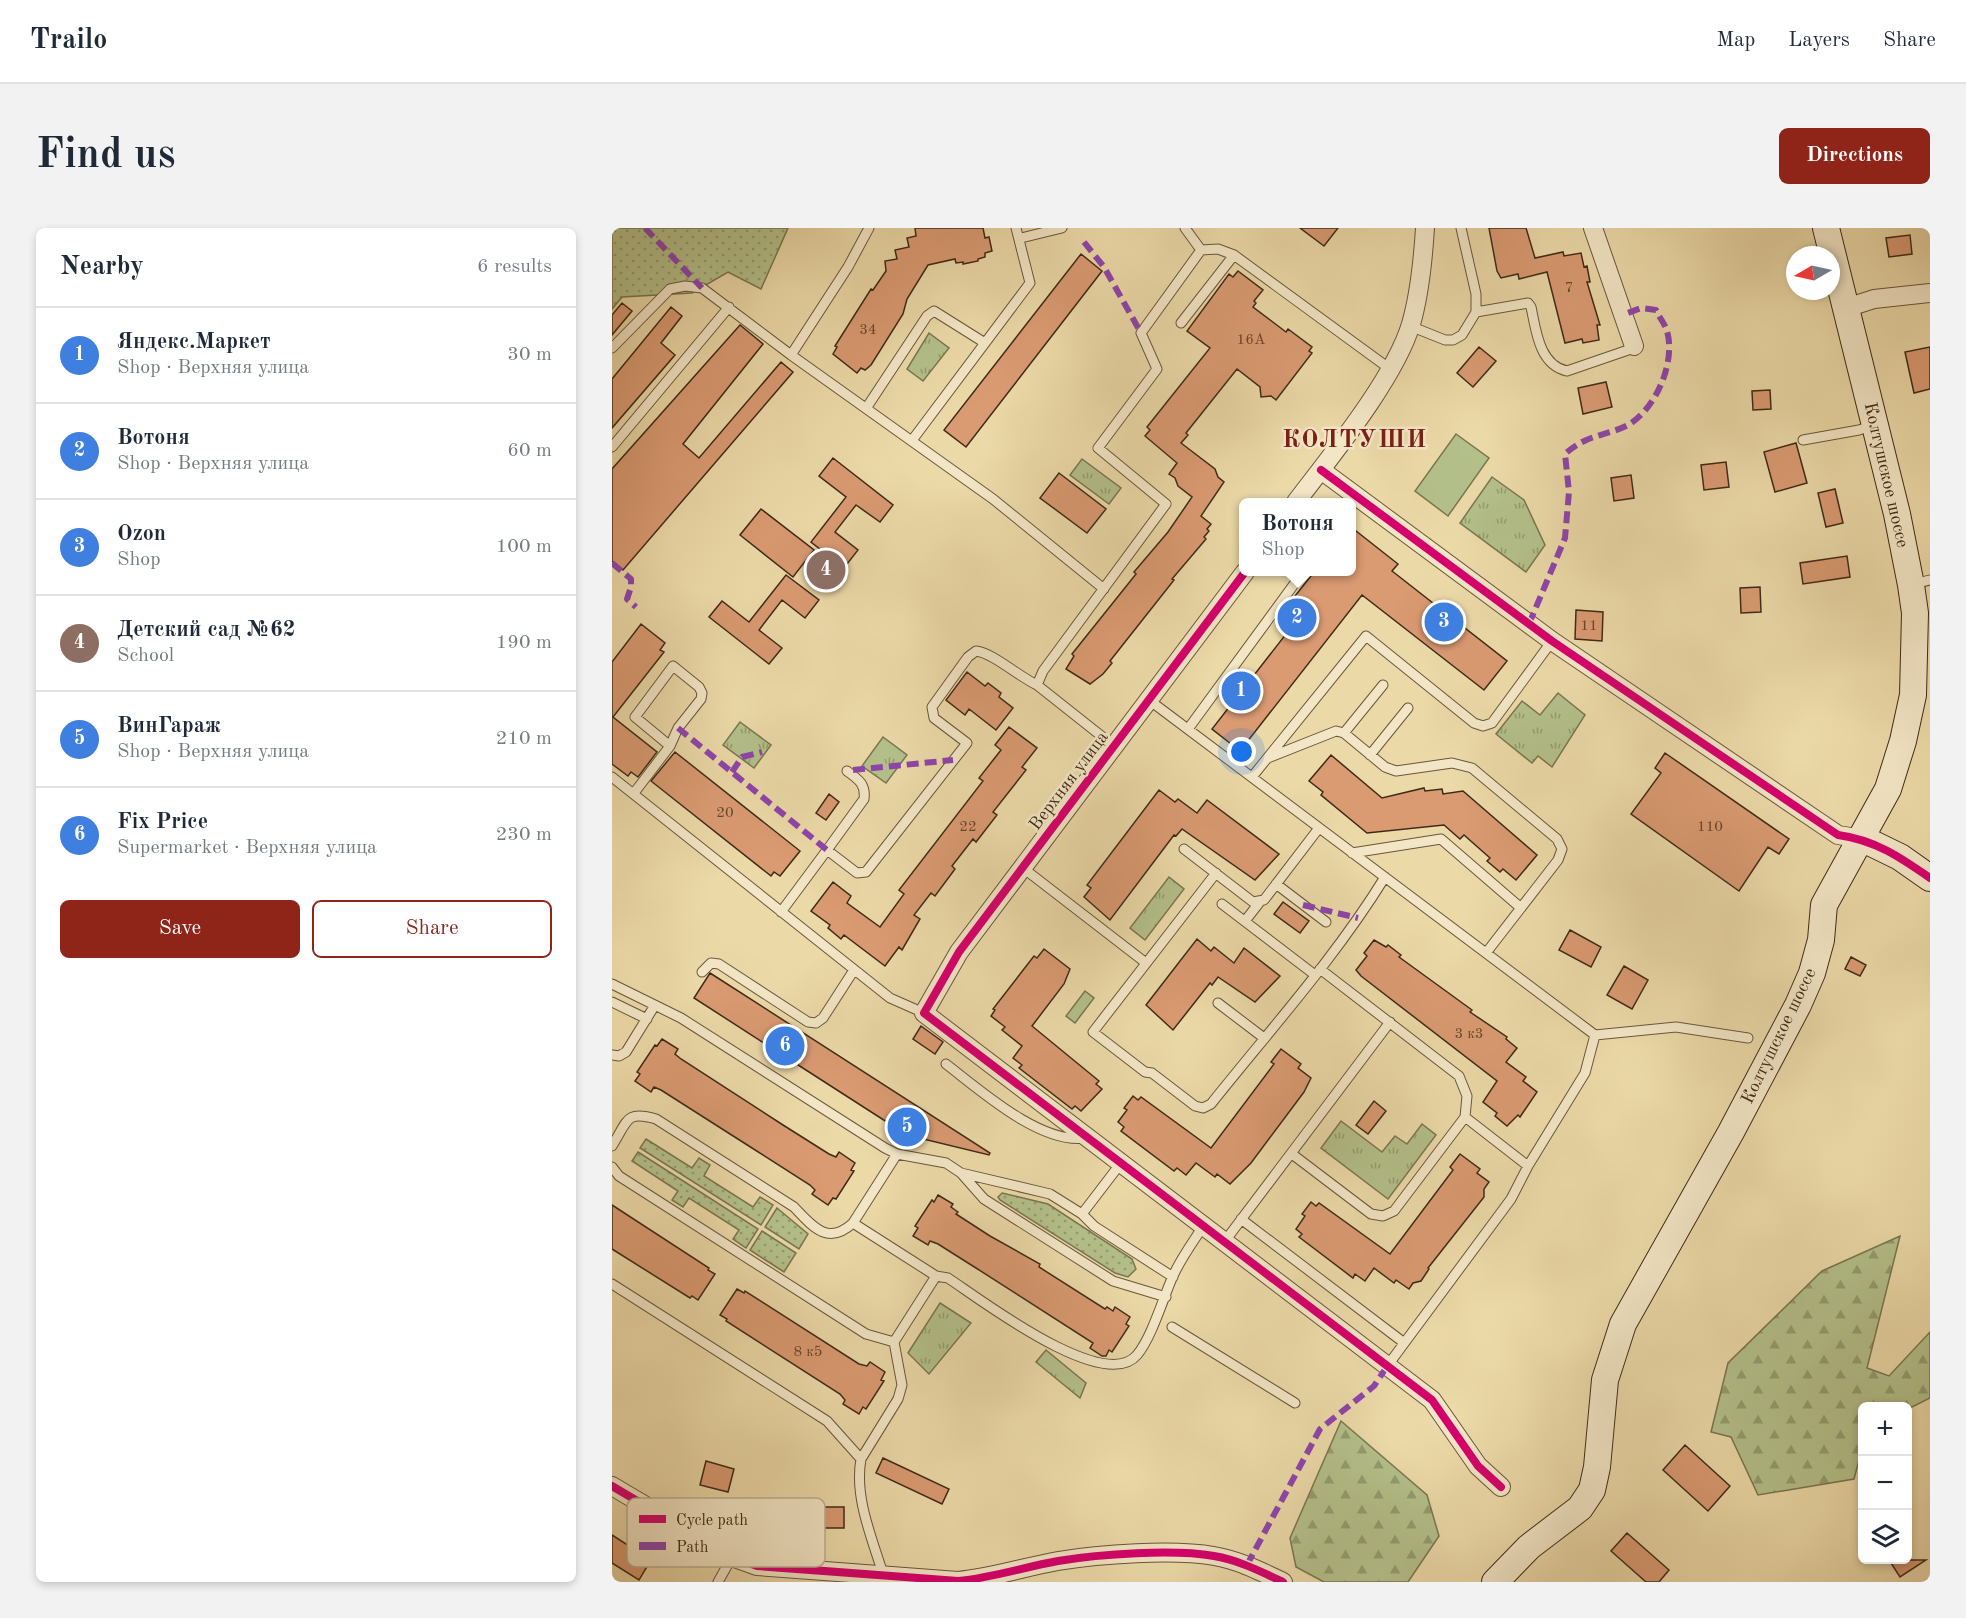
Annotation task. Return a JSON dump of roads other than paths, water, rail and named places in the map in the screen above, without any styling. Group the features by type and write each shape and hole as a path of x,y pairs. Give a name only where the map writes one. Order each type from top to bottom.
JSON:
{"main road":[{"name":"Колтушское шоссе","path":"1495,1582 1529,1547 1580,1508 1592,1490 1599,1448 1605,1380 1623,1324 1731,1132 1798,1005 1812,974 1821,940 1824,905 1863,839 1888,789 1913,695 1915,613 1924,589 1874,424 1826,228"},
{"path":"1863,839 1900,857 1930,878"}],"street":[{"path":"1299,498 1321,470 1389,369 1410,326 1423,255 1425,228"},
{"path":"1593,228 1635,341 1634,346"},
{"path":"1846,308 1874,299 1930,292"},
{"path":"1321,470 1351,498"},
{"path":"1356,502 1552,641 1838,835 1863,839"},
{"name":"Верхняя улица","path":"924,1013 959,952 1242,576"},
{"path":"924,1013 1432,1400 1478,1466 1501,1486"},
{"path":"612,1486 632,1498"},
{"path":"763,1567 958,1581 983,1580 1058,1561 1179,1552 1215,1556 1247,1565 1283,1582"}],"lane":[{"path":"791,355 848,267 869,228"},
{"path":"913,439 1029,283 1021,238 1016,228"},
{"path":"1021,238 1062,228"},
{"path":"1185,228 1201,250"},
{"path":"1410,326 1445,340 1454,340 1462,335 1476,312 1476,294 1461,228"},
{"path":"1201,250 1218,249 1234,255 1389,369"},
{"path":"1037,685 1043,671 1166,504 1098,448 1157,369 1141,333 1201,250"},
{"path":"1181,323 1234,255"},
{"path":"612,348 670,289 685,286 702,288 791,355 913,439 993,499 1104,590"},
{"path":"1476,312 1527,303 1531,307 1540,350 1560,369 1567,371 1634,346"},
{"path":"612,447 729,307"},
{"path":"867,407 927,316 934,311 984,343"},
{"path":"1803,440 1859,430 1874,424"},
{"path":"1188,729 1300,576"},
{"path":"1252,777 1366,636 1474,723 1483,726 1492,723 1552,641"},
{"path":"827,850 857,873 866,872 966,743 934,718 932,707 968,657 976,651 985,652 1017,676 1037,685 1114,746"},
{"path":"633,793 670,746 678,728 701,699 702,693 699,687 672,666 635,717 670,746"},
{"path":"1344,733 1383,685"},
{"path":"1149,700 1594,1035 1676,1027 1748,1038"},
{"path":"1370,754 1408,708"},
{"path":"1268,758 1336,731 1344,733 1385,767 1396,771 1452,763 1472,768 1557,839 1562,849 1558,860 1486,953"},
{"path":"782,912 864,799 866,790 862,782 847,771"},
{"path":"612,778 890,998 924,1013"},
{"path":"1245,921 1319,828"},
{"path":"1352,853 1441,839 1521,908"},
{"path":"1184,849 1253,902 1259,903"},
{"path":"1023,868 1146,963"},
{"path":"1216,873 1093,1032 1195,1106 1203,1108 1210,1104 1318,972 1366,908 1385,877"},
{"path":"1276,884 1326,922"},
{"path":"1222,904 1390,1022 1459,1076 1467,1096 1464,1117 1394,1211 1383,1215 1371,1214 1292,1154"},
{"path":"702,972 711,963 719,964 808,1022 816,1023 823,1018 854,970"},
{"path":"612,984 656,1005 897,1154 946,1163 961,1173 984,1199 1113,1281 1166,1297"},
{"path":"612,1002 647,1019"},
{"path":"1218,1003 1264,1038"},
{"path":"612,1055 619,1056 626,1052 656,1005"},
{"path":"1225,1241 1390,1022"},
{"path":"1388,1365 1511,1199 1528,1166 1586,1073 1594,1035"},
{"path":"946,1064 1001,1106 1045,1131 1064,1139 1088,1138"},
{"path":"612,1146 631,1116 637,1114 656,1119 794,1207 823,1232 835,1234 843,1232 853,1223 897,1154"},
{"path":"1464,1117 1528,1166"},
{"path":"1082,1215 1121,1163"},
{"path":"612,1167 619,1176 866,1334 894,1342"},
{"path":"961,1173 1050,1194 1082,1215 1094,1226 1173,1277"},
{"path":"1241,1219 1404,1342"},
{"path":"853,1223 936,1276 948,1278 1063,1351 1103,1364 1118,1365 1137,1355 1166,1297 1173,1277 1204,1225"},
{"path":"884,1574 863,1501 859,1469 861,1458 898,1399 902,1384 894,1342 936,1276"},
{"path":"612,1284 828,1421 861,1458"},
{"path":"1172,1327 1295,1403"},
{"path":"718,1582 726,1567"}],"place":[{"name":"Детский сад №62","path":"826,570"},
{"name":"Вотоня","path":"1297,618"},
{"name":"Ozon","path":"1444,622"},
{"name":"Яндекс.Маркет","path":"1241,691"},
{"name":"Fix Price","path":"785,1046"},
{"name":"ВинГараж","path":"907,1127"}],"district":[{"name":"КОЛТУШИ","path":"1355,441"}]}
